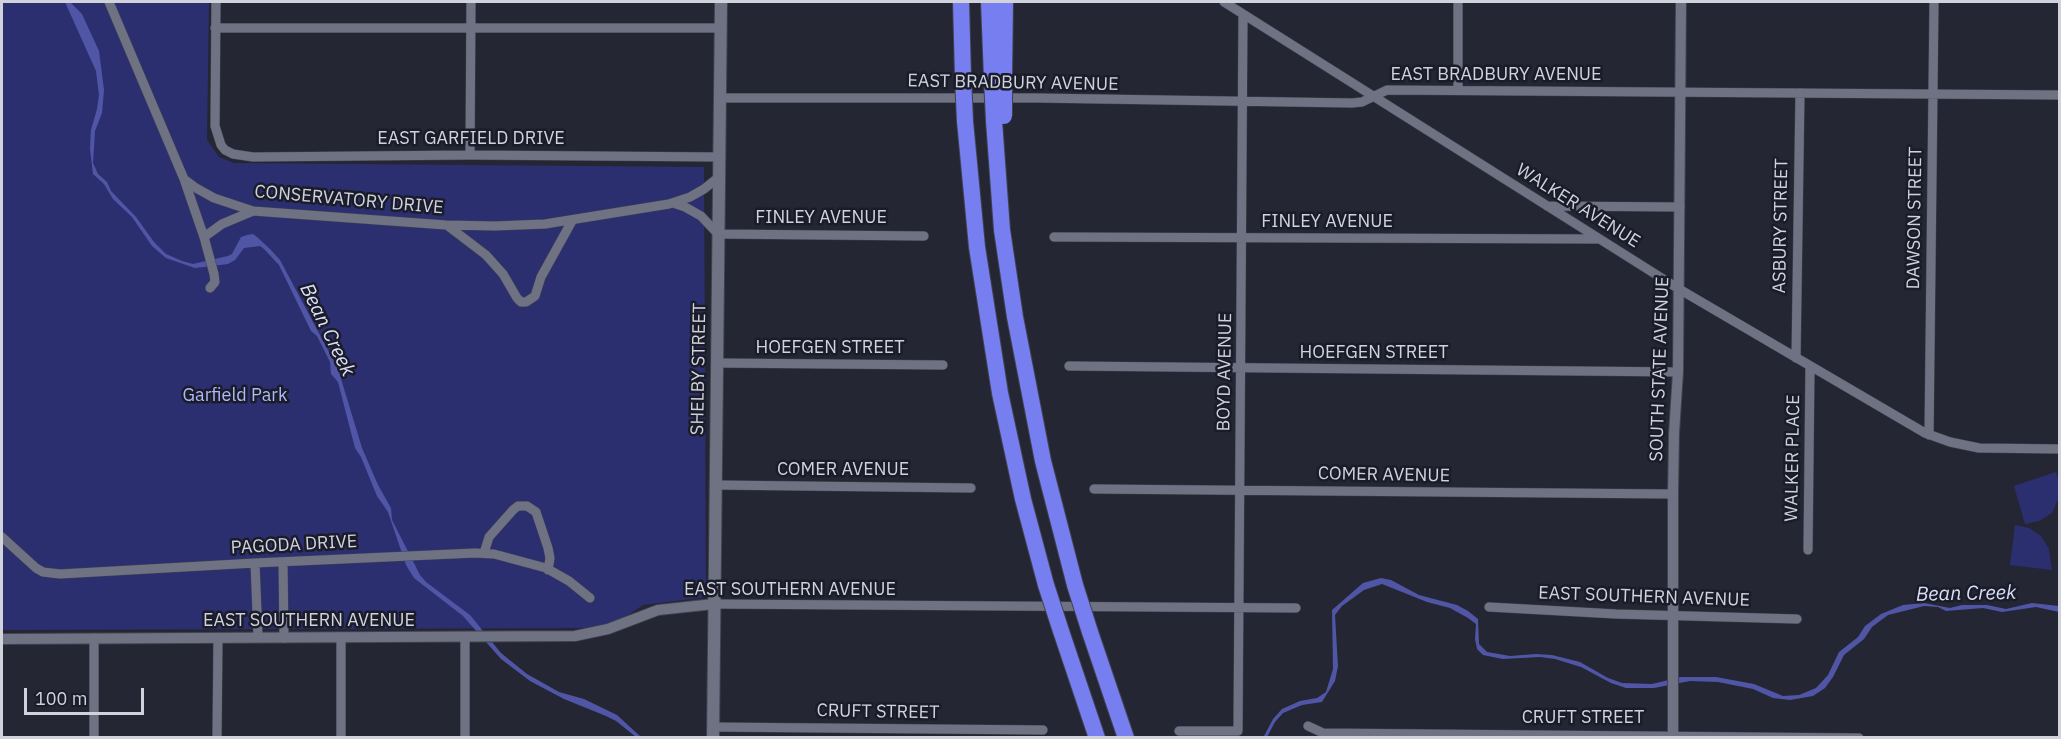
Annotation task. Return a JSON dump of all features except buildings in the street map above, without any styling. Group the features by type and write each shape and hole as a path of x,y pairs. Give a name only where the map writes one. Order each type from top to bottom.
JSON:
{"highway":[{"path":"959,2 965,121 977,247 998,383 1016,469 1046,585 1097,738"},
{"path":"989,2 998,78 1002,230 1013,310 1049,486 1075,585 1126,738"},
{"path":"998,78 1005,2"}],"main road":[{"name":"SHELBY STREET","path":"713,732 721,2"}],"street":[{"path":"109,2 184,179 208,248 215,282 210,288"},
{"path":"216,2 215,28 721,28"},
{"path":"470,155 471,2"},
{"name":"WALKER AVENUE","path":"1224,2 1679,290 1929,435 1979,448 2060,449"},
{"path":"1458,2 1458,90"},
{"name":"SOUTH STATE AVENUE","path":"1673,737 1673,494 1678,372 1681,2"},
{"name":"DAWSON STREET","path":"1929,435 1934,2"},
{"name":"BOYD AVENUE","path":"1179,731 1238,731 1244,14"},
{"name":"EAST GARFIELD DRIVE","path":"215,28 214,126 225,150 233,154 246,157 470,155 719,157"},
{"name":"EAST BRADBURY AVENUE","path":"720,98 1026,98 1352,103 1360,102 1387,90 2060,95"},
{"name":"ASBURY STREET","path":"1796,358 1800,93"},
{"name":"CONSERVATORY DRIVE","path":"184,179 214,198 253,211 446,225 523,225 572,221 673,203 690,197 719,177"},
{"path":"673,203 701,216 718,234"},
{"path":"1547,206 1680,207"},
{"path":"204,237 222,224 253,211"},
{"path":"446,225 486,255 510,282 517,298 526,303 535,296 541,277 572,221"},
{"name":"FINLEY AVENUE","path":"718,234 924,236"},
{"name":"FINLEY AVENUE","path":"1054,237 1599,239"},
{"name":"HOEFGEN STREET","path":"717,363 943,365"},
{"name":"HOEFGEN STREET","path":"1069,366 1678,372"},
{"name":"WALKER PLACE","path":"1808,550 1810,367"},
{"name":"COMER AVENUE","path":"716,485 971,488"},
{"name":"COMER AVENUE","path":"1094,489 1673,494"},
{"path":"484,553 489,537 513,510 518,506 527,506 536,512 548,548 548,570"},
{"name":"PAGODA DRIVE","path":"2,537 36,568 52,574 484,553 502,555 548,570 569,581 590,598"},
{"path":"283,562 284,638"},
{"path":"255,563 258,637"},
{"name":"EAST SOUTHERN AVENUE","path":"2,639 498,637 586,634 608,629 658,610 714,604 1296,608"},
{"name":"EAST SOUTHERN AVENUE","path":"1489,607 1797,619"},
{"path":"341,637 341,738"},
{"path":"465,738 470,637"},
{"path":"94,638 94,738"},
{"path":"218,638 218,738"},
{"name":"CRUFT STREET","path":"1308,726 1323,733 1859,738"},
{"name":"CRUFT STREET","path":"713,732 1043,730"}],"green space":[{"name":"Garfield Park","path":"2,2 209,2 207,140 219,157 234,163 704,167 706,597 643,605 619,621 585,628 2,630"},
{"path":"2056,472 2059,481 2059,497 2052,513 2039,521 2025,524 2014,486"},
{"path":"2015,525 2029,528 2041,536 2049,549 2052,570 2010,565"}],"water":[{"name":"Bean Creek","path":"65,2 70,2 82,14 99,51 104,90 102,113 95,131 93,163 111,191 166,254 182,261 193,264 228,256 232,254 241,237 253,234 270,249 280,260 338,369 362,448 391,508 392,520 420,575 470,615 501,653 527,674 559,692 584,699 617,715 641,737 636,737 616,721 564,699 530,681 501,659 463,616 414,578 406,565 388,512 377,496 355,448 338,382 331,374 330,362 317,336 311,331 279,265 264,249 260,246 244,248 235,260 228,264 195,268 166,258 152,246 132,217 113,199 104,184 93,174 90,149 91,130 99,95 96,71"},
{"name":"Bean Creek","path":"1381,578 1391,580 1419,595 1457,605 1468,611 1478,619 1479,644 1487,652 1510,656 1552,655 1580,662 1622,683 1652,684 1681,677 1716,677 1754,684 1783,696 1799,695 1816,688 1828,675 1839,652 1858,637 1865,626 1881,614 1903,605 1924,603 1950,608 1962,605 1987,605 2006,609 2032,603 2059,606 2059,612 2036,607 2002,612 1983,608 1946,611 1938,607 1924,606 1888,615 1872,627 1864,639 1844,655 1825,688 1813,696 1790,700 1773,698 1753,689 1718,682 1690,681 1654,688 1626,688 1611,683 1581,667 1555,659 1540,657 1503,659 1483,655 1477,649 1476,624 1468,618 1450,608 1427,602 1382,584 1364,590 1342,606 1335,615 1338,666 1335,681 1322,702 1302,705 1283,713 1267,737 1263,738 1273,719 1282,709 1300,701 1317,698 1326,692 1333,669 1332,610 1363,583"}]}
